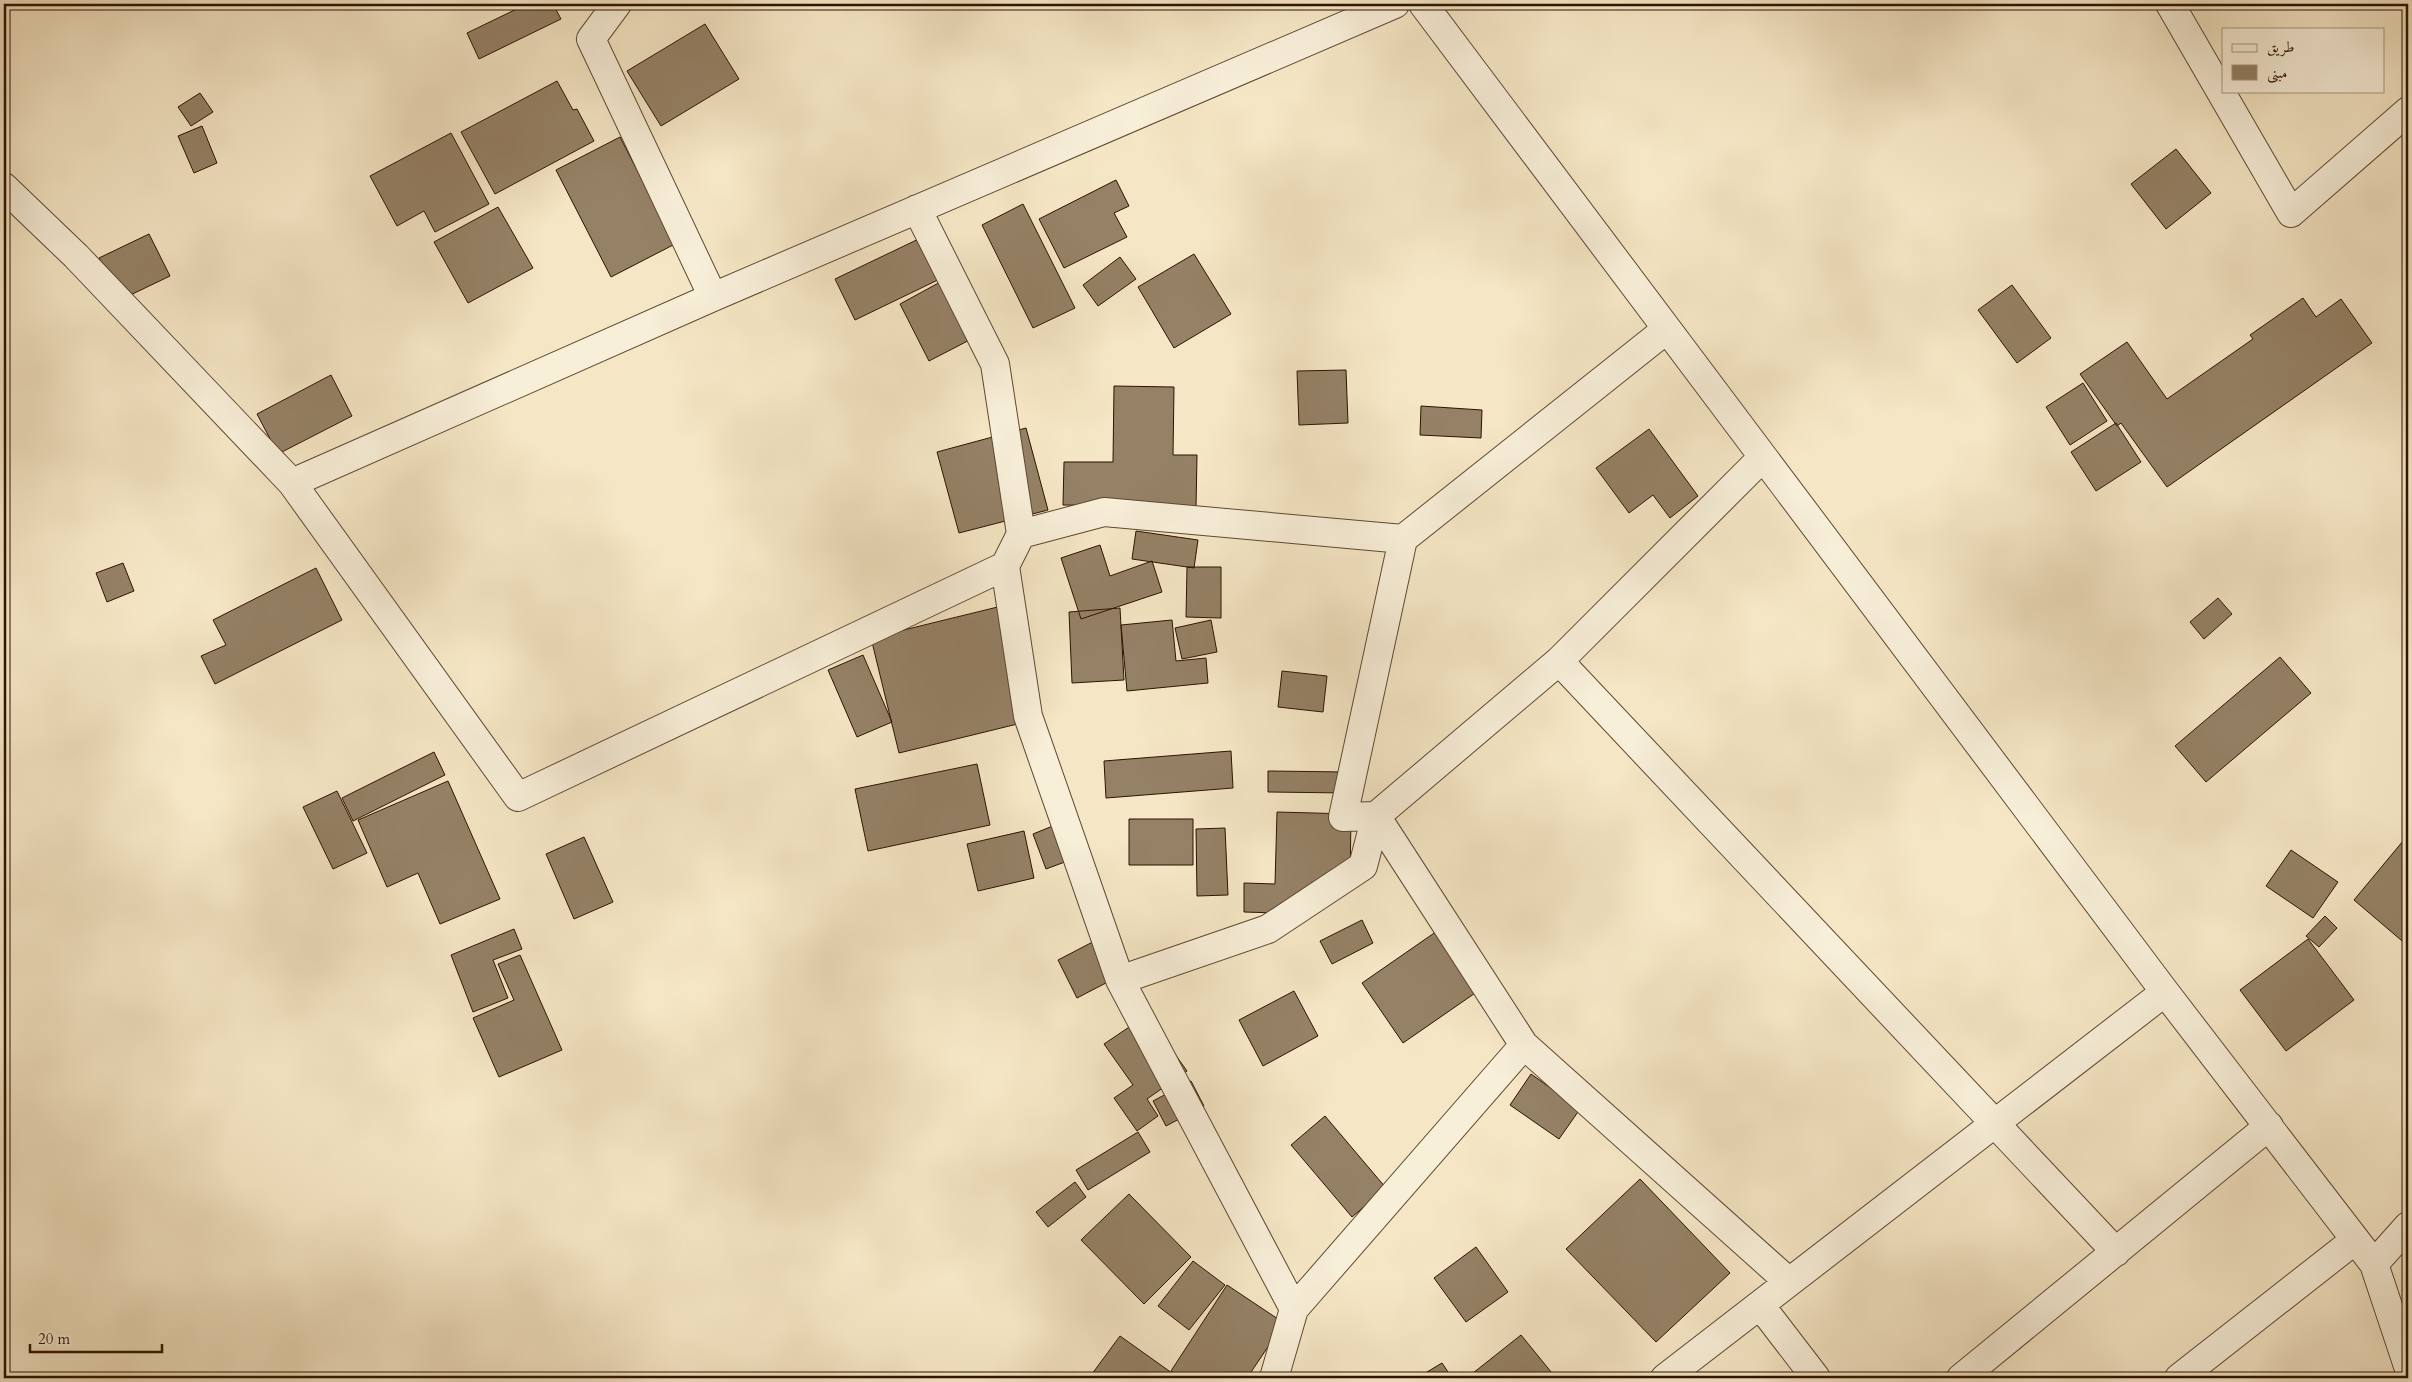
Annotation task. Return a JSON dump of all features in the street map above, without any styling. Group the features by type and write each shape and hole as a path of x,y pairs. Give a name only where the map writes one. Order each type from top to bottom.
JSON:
{"street":[{"path":"617,4 591,39 713,297"},
{"path":"292,483 713,297 1395,4"},
{"path":"1423,4 2165,992 2374,1264 2408,1366"},
{"path":"2170,4 2291,213 2408,110"},
{"path":"4,187 76,256 292,483 518,796 1005,566"},
{"path":"917,209 995,364 1021,534 1005,566 1028,716 1120,980 1294,1309"},
{"path":"1376,816 1343,817 1403,539 1667,329"},
{"path":"1120,980 1268,929 1363,866 1376,816 1559,661 1763,457"},
{"path":"1021,534 1104,512 1403,539"},
{"path":"1559,661 2116,1252"},
{"path":"1376,816 1524,1045 1789,1282"},
{"path":"1665,1378 2165,992"},
{"path":"1274,1378 1294,1309 1524,1045"},
{"path":"1961,1378 2269,1126"},
{"path":"2374,1264 2408,1226"},
{"path":"2179,1378 2355,1240"},
{"path":"1760,1305 1816,1378"}],"building":[{"path":"527,4 553,4 561,19 479,59 467,33"},
{"path":"705,24 739,79 661,126 627,71"},
{"path":"557,81 573,110 577,109 594,141 495,194 461,132"},
{"path":"200,93 213,112 191,126 178,107"},
{"path":"202,126 217,163 194,173 178,136"},
{"path":"451,133 489,204 435,232 424,211 397,226 370,176"},
{"path":"620,137 675,244 611,277 556,170"},
{"path":"2176,149 2211,193 2166,229 2131,184"},
{"path":"1116,180 1129,206 1114,213 1127,237 1064,268 1039,219"},
{"path":"1023,204 1075,308 1033,328 982,225"},
{"path":"498,207 533,268 468,303 434,242"},
{"path":"149,234 170,276 120,300 99,258"},
{"path":"927,235 946,276 855,320 835,279"},
{"path":"1194,254 1231,314 1174,348 1138,287"},
{"path":"1120,257 1136,279 1098,306 1083,285"},
{"path":"955,274 985,332 929,361 900,304"},
{"path":"2012,285 2051,338 2017,363 1978,310"},
{"path":"2303,298 2316,317 2341,299 2372,343 2167,487 2121,423 2117,426 2080,374 2127,342 2167,399 2253,339 2250,335"},
{"path":"1346,370 1348,423 1299,425 1297,371"},
{"path":"331,375 352,416 278,454 257,414"},
{"path":"2083,383 2107,421 2070,445 2046,407"},
{"path":"1114,386 1174,387 1173,455 1197,455 1196,507 1063,505 1064,462 1113,462"},
{"path":"1421,406 1482,410 1481,438 1420,435"},
{"path":"2116,423 2141,462 2096,491 2071,452"},
{"path":"1026,428 1048,510 959,533 937,452"},
{"path":"1649,429 1698,496 1670,518 1653,495 1629,513 1596,468"},
{"path":"1136,531 1198,540 1194,568 1132,559"},
{"path":"1100,545 1110,576 1152,561 1162,592 1081,619 1061,558"},
{"path":"123,563 134,591 107,602 96,573"},
{"path":"1187,567 1221,567 1221,618 1186,617"},
{"path":"316,568 342,620 215,684 201,656 226,645 213,620"},
{"path":"2218,598 2232,614 2204,639 2190,622"},
{"path":"1014,603 1042,718 899,753 871,638"},
{"path":"1120,608 1124,680 1072,683 1069,612"},
{"path":"1172,620 1176,661 1206,658 1208,683 1127,691 1121,625"},
{"path":"1211,620 1217,652 1182,659 1175,628"},
{"path":"863,655 892,722 857,737 828,670"},
{"path":"2280,657 2311,693 2206,782 2175,746"},
{"path":"1282,671 1327,676 1323,712 1278,707"},
{"path":"1231,751 1233,788 1106,798 1104,761"},
{"path":"434,752 445,775 353,821 342,798"},
{"path":"977,764 990,825 868,851 855,789"},
{"path":"1268,771 1347,772 1346,793 1268,792"},
{"path":"448,781 500,899 440,924 418,873 387,887 358,820"},
{"path":"337,791 367,853 333,869 303,807"},
{"path":"1277,812 1351,814 1350,884 1311,883 1310,914 1244,912 1244,883 1275,884"},
{"path":"1075,817 1089,853 1046,869 1033,834"},
{"path":"1129,819 1193,819 1193,865 1129,865"},
{"path":"1225,828 1228,895 1197,896 1196,829"},
{"path":"1024,831 1034,878 978,891 967,844"},
{"path":"2408,835 2408,946 2354,900"},
{"path":"584,837 613,902 574,919 546,854"},
{"path":"2291,850 2338,882 2313,918 2266,886"},
{"path":"2325,916 2337,928 2319,947 2306,936"},
{"path":"1362,920 1373,943 1332,964 1320,941"},
{"path":"514,929 522,949 493,960 508,998 473,1012 451,955"},
{"path":"1440,929 1481,989 1403,1043 1362,983"},
{"path":"1108,934 1127,972 1077,998 1058,960"},
{"path":"2308,939 2354,1000 2286,1051 2240,990"},
{"path":"520,955 562,1050 499,1077 473,1018 514,1000 498,964"},
{"path":"1294,991 1318,1036 1263,1066 1239,1020"},
{"path":"1147,1015 1187,1071 1147,1099 1158,1116 1137,1131 1114,1098 1133,1085 1104,1044"},
{"path":"1531,1074 1580,1109 1559,1139 1510,1105"},
{"path":"1191,1081 1204,1106 1166,1126 1153,1101"},
{"path":"1325,1116 1386,1188 1352,1217 1291,1145"},
{"path":"1138,1132 1150,1152 1088,1190 1076,1170"},
{"path":"1640,1179 1730,1273 1656,1342 1566,1249"},
{"path":"1075,1182 1086,1197 1048,1227 1036,1212"},
{"path":"1129,1194 1191,1257 1144,1304 1081,1240"},
{"path":"1476,1247 1508,1292 1466,1322 1434,1278"},
{"path":"1193,1261 1225,1285 1189,1330 1158,1306"},
{"path":"1227,1285 1284,1323 1247,1378 1182,1378 1171,1371"},
{"path":"1521,1335 1556,1378 1468,1377"},
{"path":"1120,1336 1179,1378 1089,1378"},
{"path":"1442,1363 1452,1378 1417,1378"}]}
